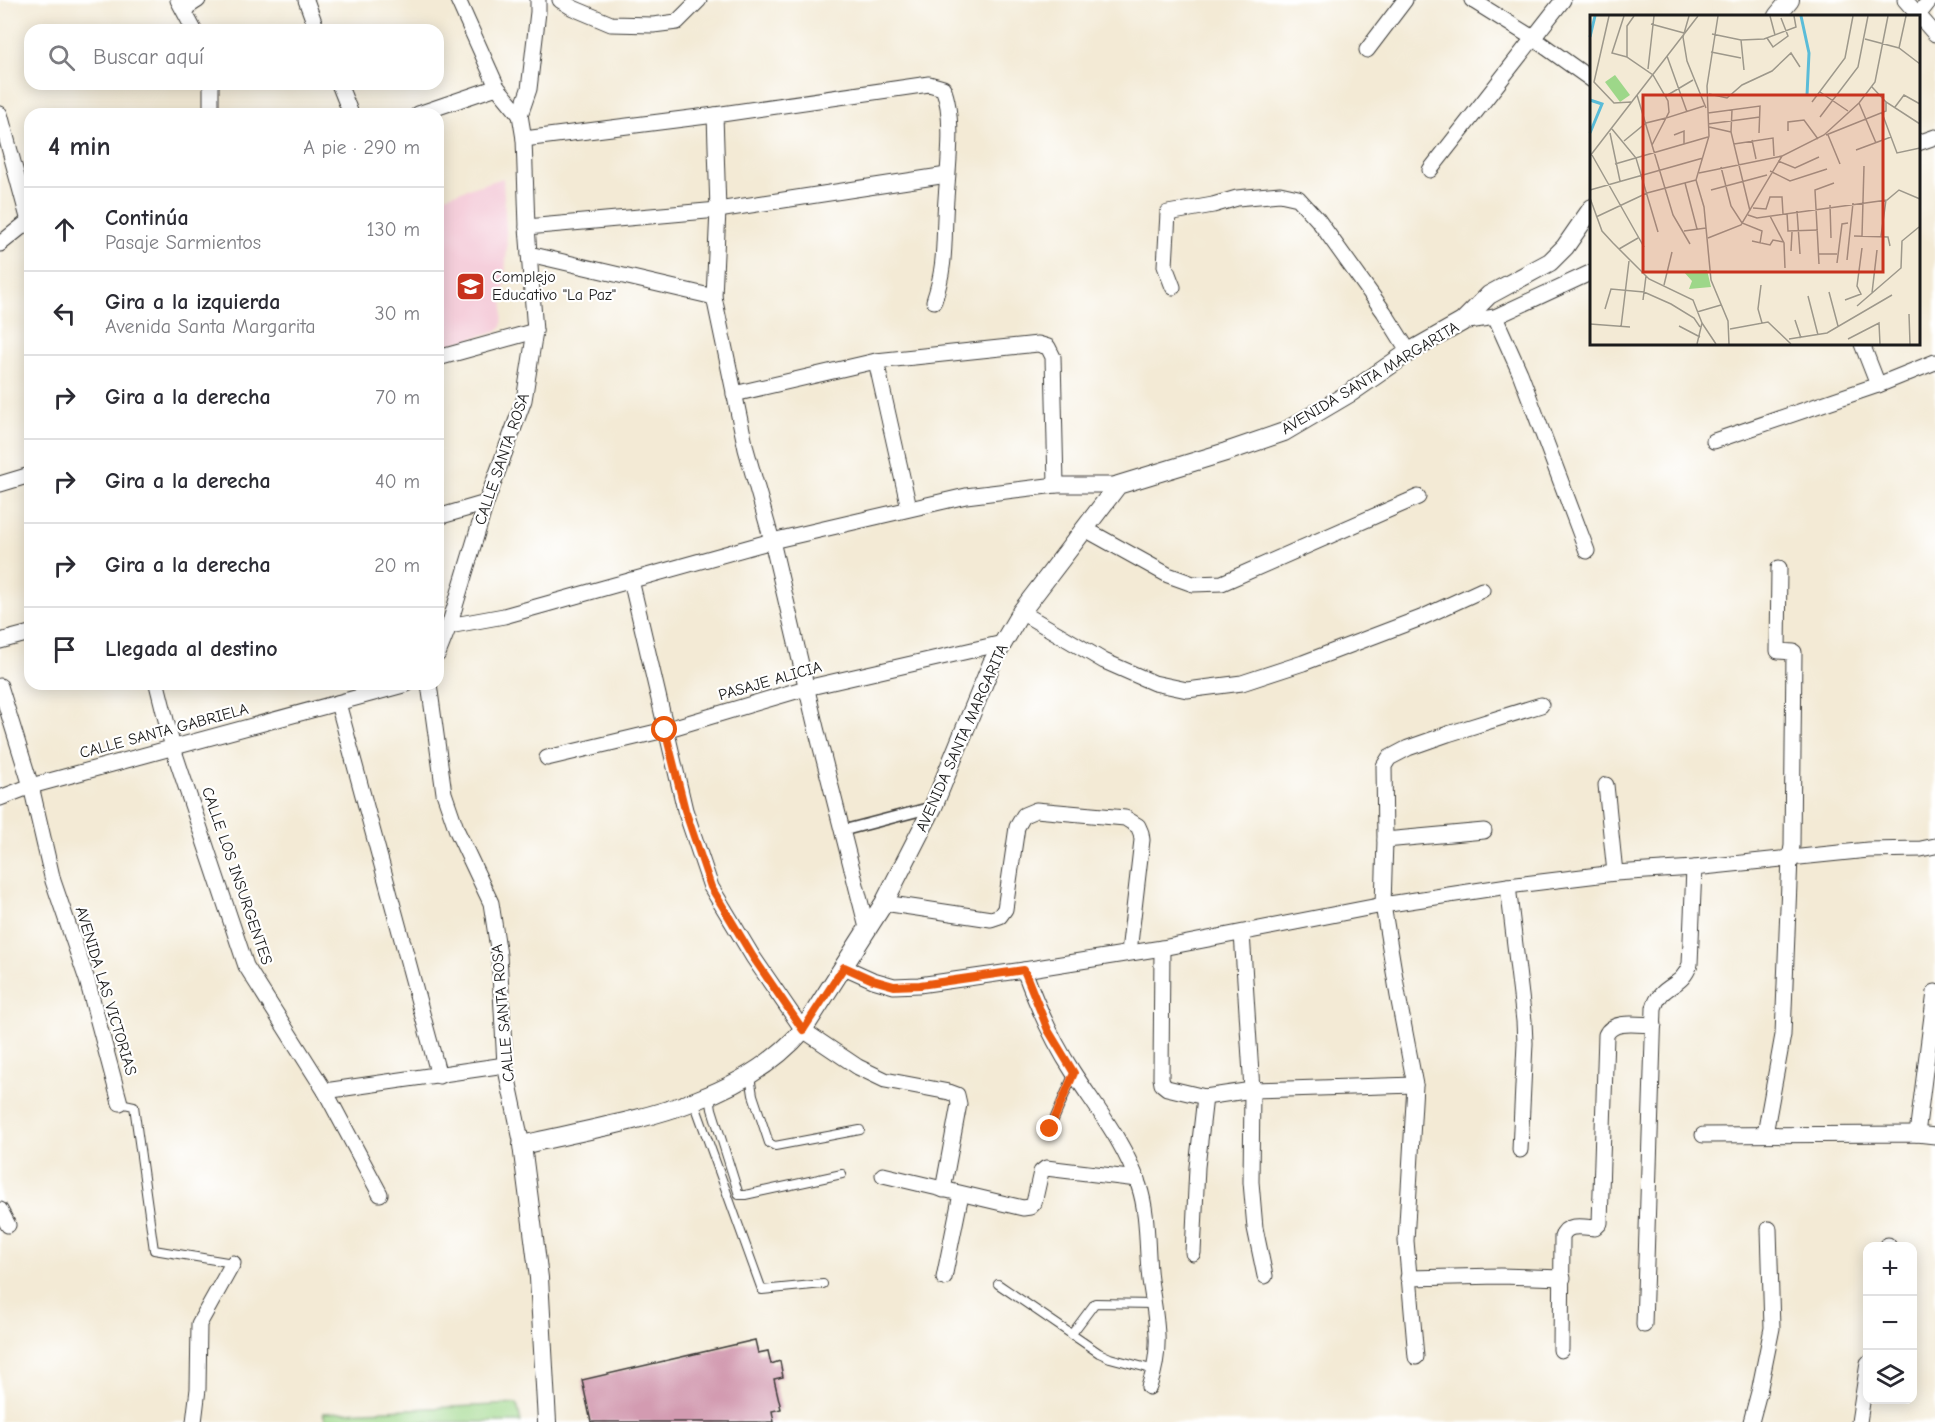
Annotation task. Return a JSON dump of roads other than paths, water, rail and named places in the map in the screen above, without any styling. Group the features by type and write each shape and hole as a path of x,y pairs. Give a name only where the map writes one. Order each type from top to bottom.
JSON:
{"street":[{"path":"191,24 181,5 198,0"},
{"path":"306,0 315,24"},
{"path":"458,0 496,87 520,115"},
{"path":"520,115 529,89 538,0"},
{"path":"560,0 611,24 653,25 677,22 699,0"},
{"path":"1367,50 1405,0"},
{"path":"1472,0 1533,38 1590,79"},
{"path":"1430,170 1563,0"},
{"path":"1778,15 1790,0"},
{"path":"1905,0 1918,15 1930,0"},
{"path":"1920,17 1935,34"},
{"path":"524,139 715,115 930,84 943,88 948,99 949,154 944,259 934,301"},
{"path":"435,108 496,87"},
{"path":"211,90 211,108"},
{"path":"341,90 349,108"},
{"path":"0,114 24,200"},
{"name":"CALLE SANTA ROSA","path":"444,639 486,503 524,400 535,331 527,227 524,139 520,115"},
{"path":"715,115 718,210 714,297 746,449 772,541 841,831 867,928"},
{"path":"527,227 718,210 947,175"},
{"path":"1173,287 1165,266 1168,213 1213,205 1236,198 1281,194 1298,198 1318,220 1384,312 1409,352"},
{"name":"AVENIDA SANTA MARGARITA","path":"522,1145 637,1118 702,1099 750,1076 789,1047 803,1030 884,903 933,807 992,663 1003,643 1022,612 1118,485 1284,432 1350,393 1409,352 1462,322 1489,295 1550,262 1565,247 1590,211"},
{"path":"0,244 24,226"},
{"path":"529,254 714,297"},
{"path":"1462,322 1495,317 1590,273"},
{"path":"1495,317 1520,373 1587,552"},
{"path":"444,356 535,331"},
{"path":"734,394 876,361 1038,344 1048,346 1053,357 1056,485"},
{"path":"1863,345 1878,385"},
{"path":"876,361 909,508"},
{"path":"1714,441 1878,385 1935,362"},
{"path":"0,484 24,477"},
{"path":"449,626 504,616 772,541 909,508 966,496 1056,485 1118,485"},
{"path":"1085,529 1168,575 1193,584 1222,583 1418,497"},
{"path":"444,515 486,503"},
{"path":"1766,1134 1783,1035 1792,846 1794,652 1778,651 1779,568"},
{"path":"630,580 685,810 711,887 753,957 803,1030 858,1067 885,1080 957,1095 959,1104 943,1190"},
{"path":"1022,612 1104,661 1154,683 1187,690 1242,683 1303,663 1421,618 1482,590"},
{"path":"0,641 24,635"},
{"name":"PASAJE ALICIA","path":"547,758 665,730 806,688 1003,643"},
{"name":"AVENIDA LAS VICTORIAS","path":"0,686 31,786 53,881 89,990 120,1103"},
{"name":"CALLE LOS INSURGENTES","path":"158,690 173,748 246,966 325,1091 380,1194"},
{"name":"CALLE SANTA GABRIELA","path":"0,798 31,786 385,690"},
{"name":"CALLE SANTA ROSA","path":"430,690 444,793 458,831 491,903 499,955 505,1065 522,1145 538,1278 547,1422"},
{"path":"338,703 439,1076"},
{"path":"1416,1358 1406,1241 1415,1085 1383,905 1384,766 1389,758 1408,748 1541,705"},
{"path":"1606,785 1615,873"},
{"path":"841,831 933,807"},
{"path":"884,903 996,918 1005,909 1017,827 1024,815 1036,810 1125,819 1138,826 1142,840 1129,952"},
{"path":"1385,840 1484,831"},
{"path":"844,967 873,980 894,986 920,985 1162,948 1383,905 1508,886 1615,873 1694,868 1868,850 1921,849 1935,846"},
{"path":"1644,1325 1656,999 1662,992 1687,975 1690,964 1694,868"},
{"path":"1508,886 1524,1021 1520,1150"},
{"path":"1242,933 1252,1090 1251,1182 1256,1228 1265,1276"},
{"path":"1162,948 1161,1078 1162,1084 1167,1088 1205,1097 1252,1090 1415,1085"},
{"path":"1024,970 1048,1030 1105,1118 1137,1179 1144,1210 1159,1340 1155,1370 1149,1388"},
{"path":"1917,1134 1935,992"},
{"path":"1561,1350 1562,1237 1564,1231 1569,1227 1595,1227 1600,1223 1606,1035 1608,1030 1615,1025 1654,1025"},
{"path":"325,1091 505,1065"},
{"path":"1192,1252 1196,1175 1205,1097"},
{"path":"1703,1136 1766,1134 1935,1136"},
{"path":"883,1175 1027,1208 1034,1203 1041,1172 1046,1168 1137,1179"},
{"path":"944,1278 961,1194"},
{"path":"0,1210 8,1225"},
{"path":"1751,1422 1772,1328 1769,1229"},
{"path":"194,1422 198,1389 199,1324 233,1263"},
{"path":"1408,1278 1500,1276 1563,1278"},
{"path":"1859,1422 1863,1396"}],"lane":[{"path":"1050,1129 1074,1073"},
{"path":"750,1076 753,1095 771,1145 861,1130"},
{"path":"702,1099 712,1109 739,1195 745,1196 842,1174"},
{"path":"702,1099 762,1290 823,1284"},
{"name":"AVENIDA LAS VICTORIAS","path":"120,1103 134,1106 154,1250 233,1263"},
{"path":"998,1284 1071,1335 1110,1358 1155,1370"},
{"path":"1071,1335 1095,1303 1154,1304"}],"place":[{"name":"Complejo Educativo \"La Paz\"","path":"471,286"}]}
